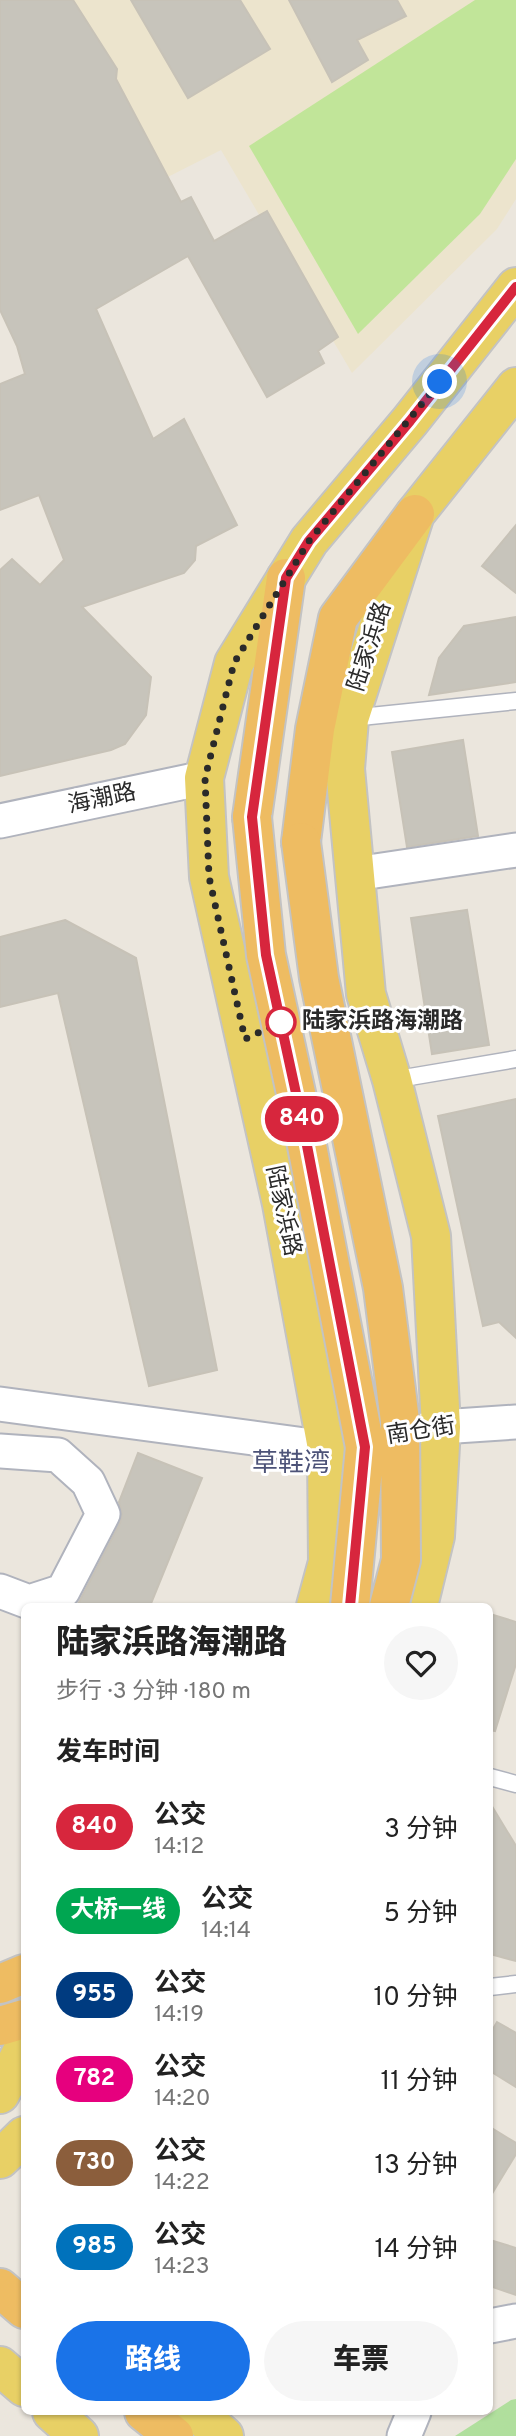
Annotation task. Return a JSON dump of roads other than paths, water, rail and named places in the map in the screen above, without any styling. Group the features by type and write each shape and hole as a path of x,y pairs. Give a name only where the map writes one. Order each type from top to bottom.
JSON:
{"highway":[{"path":"390,1603 401,1560 400,1421 383,1287 319,978 301,842 315,729 338,618 415,514"},
{"path":"286,578 252,817 266,955 304,1130 365,1447 350,1603"},
{"path":"0,1984 21,1975"},
{"path":"0,2026 21,2020"},
{"path":"0,2288 21,2306"},
{"path":"148,2415 174,2436"}],"main road":[{"name":"陆家浜路","path":"317,1603 328,1562 327,1448 282,1204 209,877 205,778 234,663 309,541 410,421 516,287"},
{"name":"陆家浜路","path":"419,1603 435,1536 441,1427 430,1236 392,1080 366,994 345,769 349,719 415,514 516,387"},
{"path":"0,2094 21,2054"},
{"path":"0,2159 21,2139"},
{"path":"0,2366 21,2384"},
{"path":"55,2415 79,2436"},
{"path":"82,2415 87,2436"},
{"path":"199,2415 224,2436"}],"street":[{"name":"海潮路","path":"0,821 205,778"},
{"path":"355,874 516,850"},
{"name":"南仓街","path":"0,1404 327,1448 441,1427 516,1422"},
{"path":"0,1451 58,1455 88,1482 103,1514 63,1591 29,1602 0,1591"},
{"path":"493,2325 516,2321"},
{"path":"404,2436 413,2415"}],"lane":[{"path":"349,719 516,701"},
{"path":"392,1080 516,1059"},
{"path":"493,1778 516,1784"},
{"path":"493,1987 516,1984"}],"place":[{"name":"陆家浜路海潮路","path":"281,1022"}],"district":[{"name":"草鞋湾","path":"291,1464"}]}
